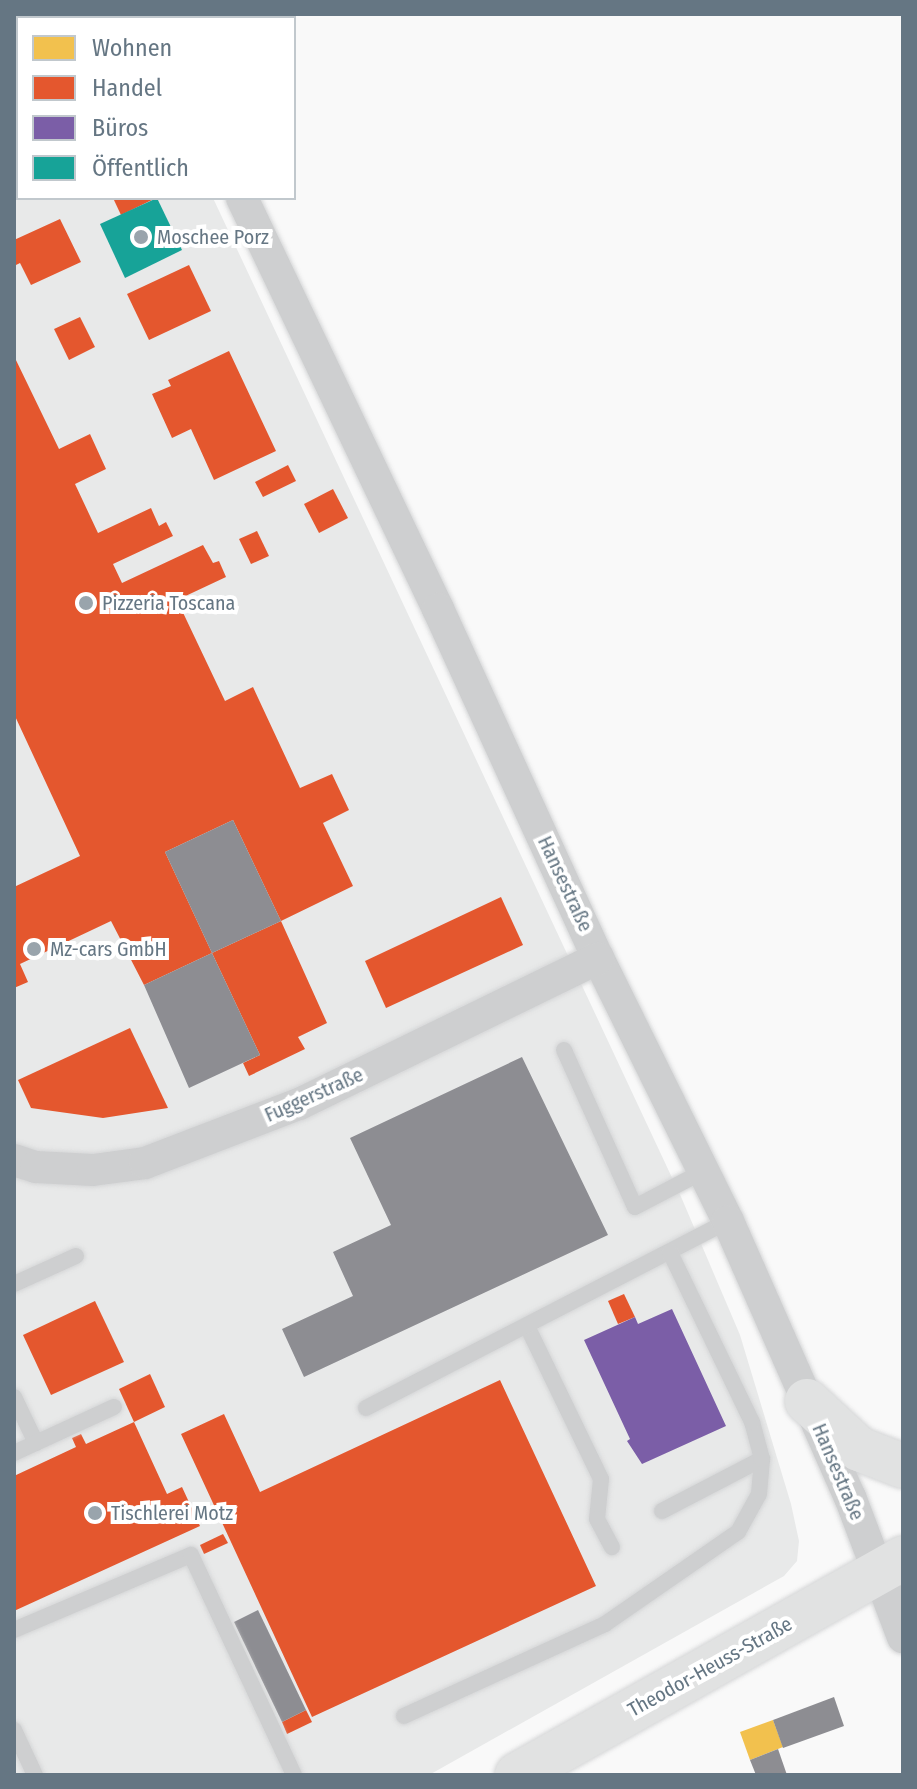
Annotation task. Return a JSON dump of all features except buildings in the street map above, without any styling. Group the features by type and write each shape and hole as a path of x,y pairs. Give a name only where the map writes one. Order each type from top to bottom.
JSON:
{"main road":[{"path":"807,1401 859,1449 903,1466"},
{"name":"Theodor-Heuss-Straße","path":"517,1775 890,1567"}],"street":[{"name":"Hansestraße","path":"243,200 438,609 598,958 728,1221 850,1497 890,1567 903,1637"},
{"name":"Fuggerstraße","path":"14,1160 36,1167 93,1170 145,1163 299,1104 598,958"}],"lane":[{"path":"564,1050 635,1207 704,1171"},
{"path":"366,1408 728,1221"},
{"path":"404,1716 605,1624 738,1532 759,1494 762,1459 752,1422 670,1252"},
{"path":"14,1284 76,1256"},
{"path":"527,1326 601,1479 597,1519 612,1547"},
{"path":"14,1397 36,1443"},
{"path":"14,1453 114,1407"},
{"path":"662,1511 762,1459"},
{"path":"14,1630 191,1555 294,1775"},
{"path":"14,1730 35,1775"}],"shaded area":[{"path":"14,14 126,14 16,16 16,200 214,200 682,1199 740,1335 791,1504 799,1541 797,1561 784,1576 429,1775 14,1775"}],"place":[{"name":"Moschee Porz","path":"141,237"},
{"name":"Pizzeria Toscana","path":"86,603"},
{"name":"Mz-cars GmbH","path":"34,949"},
{"name":"Tischlerei Motz","path":"95,1513"}]}
